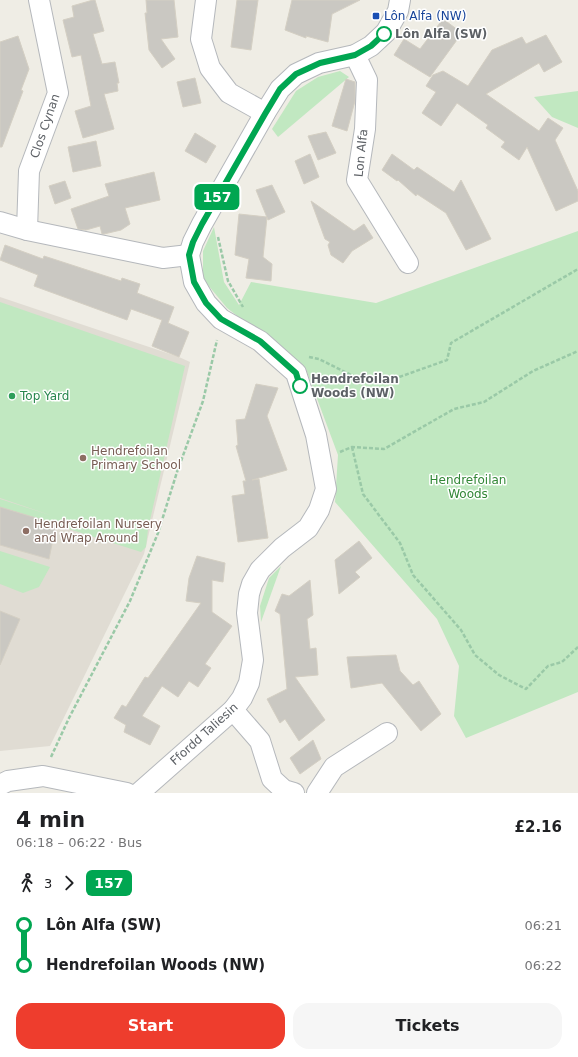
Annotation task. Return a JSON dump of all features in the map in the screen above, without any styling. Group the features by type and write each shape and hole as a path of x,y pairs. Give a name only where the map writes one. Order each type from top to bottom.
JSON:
{"street":[{"name":"Clos Cynan","path":"27,230 29,172 58,93 38,0"},
{"path":"206,0 201,39 210,68 229,94 265,114"},
{"path":"0,222 27,230 163,258 189,255 193,242 211,208 280,89 296,74 320,63 355,55 371,46 386,32 398,11 400,0"},
{"name":"Lon Alfa","path":"355,55 366,80 364,129 357,180 401,249 408,263"},
{"name":"Ffordd Taliesin","path":"139,793 233,710 242,698 250,683 253,660 248,613 249,594 252,584 260,570 282,548 308,528 319,510 326,489 316,435 296,373 260,341 221,319 206,303 194,282 189,255"},
{"path":"233,710 260,741 272,779 284,790 294,793"},
{"path":"317,793 334,767 387,732"},
{"path":"0,785 8,781 42,776 127,793"}],"path":[{"path":"211,208 228,281 246,311"},
{"path":"306,356 319,359 360,379 388,381 446,360 451,343 578,269"},
{"path":"42,776 72,712 130,601 158,533 177,472 203,401 221,319"},
{"path":"321,460 352,447 384,449 454,409 484,402 533,370 578,351"},
{"path":"352,447 363,494 400,543 413,575 461,630 475,655 498,675 526,688 548,666 562,662 578,647"}],"shaded area":[{"name":"Hendrefoilan Primary School","path":"0,297 190,362 144,554 50,746 0,751"}],"green space":[{"path":"340,71 349,77 278,137 272,129 296,91 318,77"},
{"path":"578,91 578,128 552,117 534,97"},
{"name":"Hendrefoilan Woods","path":"214,227 224,282 239,305 251,282 376,303 578,231 578,692 466,738 454,716 459,666 437,619 335,502 338,455 306,369 227,308 203,279 203,251"},
{"path":"0,302 185,366 148,529 146,547 141,552 0,507 0,499 53,516 0,498"},
{"path":"0,551 50,567 39,587 23,593 0,584"},
{"path":"281,566 261,622 260,606 269,578"}],"building":[{"path":"95,0 104,31 93,34 102,64 115,62 119,83 117,83 118,91 104,94 114,129 83,138 75,111 91,106 81,55 72,57 63,20 74,17 72,6"},
{"path":"146,0 174,0 178,37 161,39 175,59 162,68 149,50 145,13 147,13"},
{"path":"237,0 258,0 251,50 231,47"},
{"path":"292,0 360,0 332,14 328,42 306,36 306,38 285,30"},
{"path":"443,19 462,33 430,77 394,55 404,39 420,49"},
{"path":"546,35 562,62 544,72 539,63 486,94 539,131 548,118 563,128 555,140 578,191 578,201 556,211 527,147 519,160 501,147 505,142 486,128 488,125 457,103 441,126 422,113 436,92 426,86 433,75 443,71 468,86 492,50 522,37 526,44"},
{"path":"18,36 29,69 21,90 23,91 2,147 0,147 0,42"},
{"path":"195,78 201,103 183,107 177,82"},
{"path":"346,79 355,82 355,101 347,131 332,126"},
{"path":"326,132 336,153 318,160 308,136"},
{"path":"195,133 216,146 206,163 185,151"},
{"path":"96,141 101,166 73,172 68,147"},
{"path":"310,154 319,177 304,184 295,161"},
{"path":"392,154 414,170 417,167 454,192 461,180 491,239 466,250 446,213 417,194 416,196 398,180 397,181 382,170"},
{"path":"154,172 160,200 125,208 130,224 121,230 104,234 102,234 100,226 86,230 78,229 71,209 109,196 105,184"},
{"path":"65,181 71,198 55,204 49,186"},
{"path":"272,185 285,212 268,220 256,190"},
{"path":"311,201 354,231 364,224 373,238 352,251 343,263 331,255 328,245 330,242 325,239"},
{"path":"239,214 267,217 263,257 272,264 271,281 246,278 249,259 235,255"},
{"path":"5,245 43,259 44,256 121,281 122,278 140,284 137,293 174,307 168,323 189,332 179,357 152,346 162,320 131,309 127,320 34,286 38,275 0,260"},
{"path":"256,384 278,388 267,416 287,470 252,480 259,479 268,538 238,542 232,496 245,494 243,481 246,481 236,446 238,445 236,420 245,419"},
{"path":"0,507 56,524 49,559 0,545"},
{"path":"359,541 372,558 355,572 360,577 339,594 335,560"},
{"path":"197,556 225,563 223,582 212,580 212,612 232,626 205,664 211,668 198,687 189,681 178,697 162,686 142,716 160,726 150,745 124,732 126,725 114,718 122,705 126,707 145,677 148,678 201,603 186,601 189,578"},
{"path":"310,580 313,615 307,619 310,649 316,648 318,675 295,677 325,720 299,741 285,719 280,723 267,699 287,689 280,614 275,611 282,594 289,596"},
{"path":"0,611 20,619 0,665"},
{"path":"396,655 400,671 413,685 419,681 441,714 421,731 382,683 351,688 347,657"},
{"path":"313,740 321,759 300,774 290,758"}],"bus line":[{"name":"157","path":"300,386 296,373 260,341 221,319 206,303 194,282 189,255 193,242 202,224 280,89 296,74 320,63 355,55 371,46 384,34"}],"place":[{"name":"Lôn Alfa (NW)","path":"376,16"},
{"name":"Lôn Alfa (SW)","path":"384,34"},
{"name":"Hendrefoilan Woods (NW)","path":"300,386"},
{"name":"Top Yard","path":"12,396"},
{"name":"Hendrefoilan Primary School","path":"83,458"},
{"name":"Hendrefoilan Nursery and Wrap Around","path":"26,531"}]}
